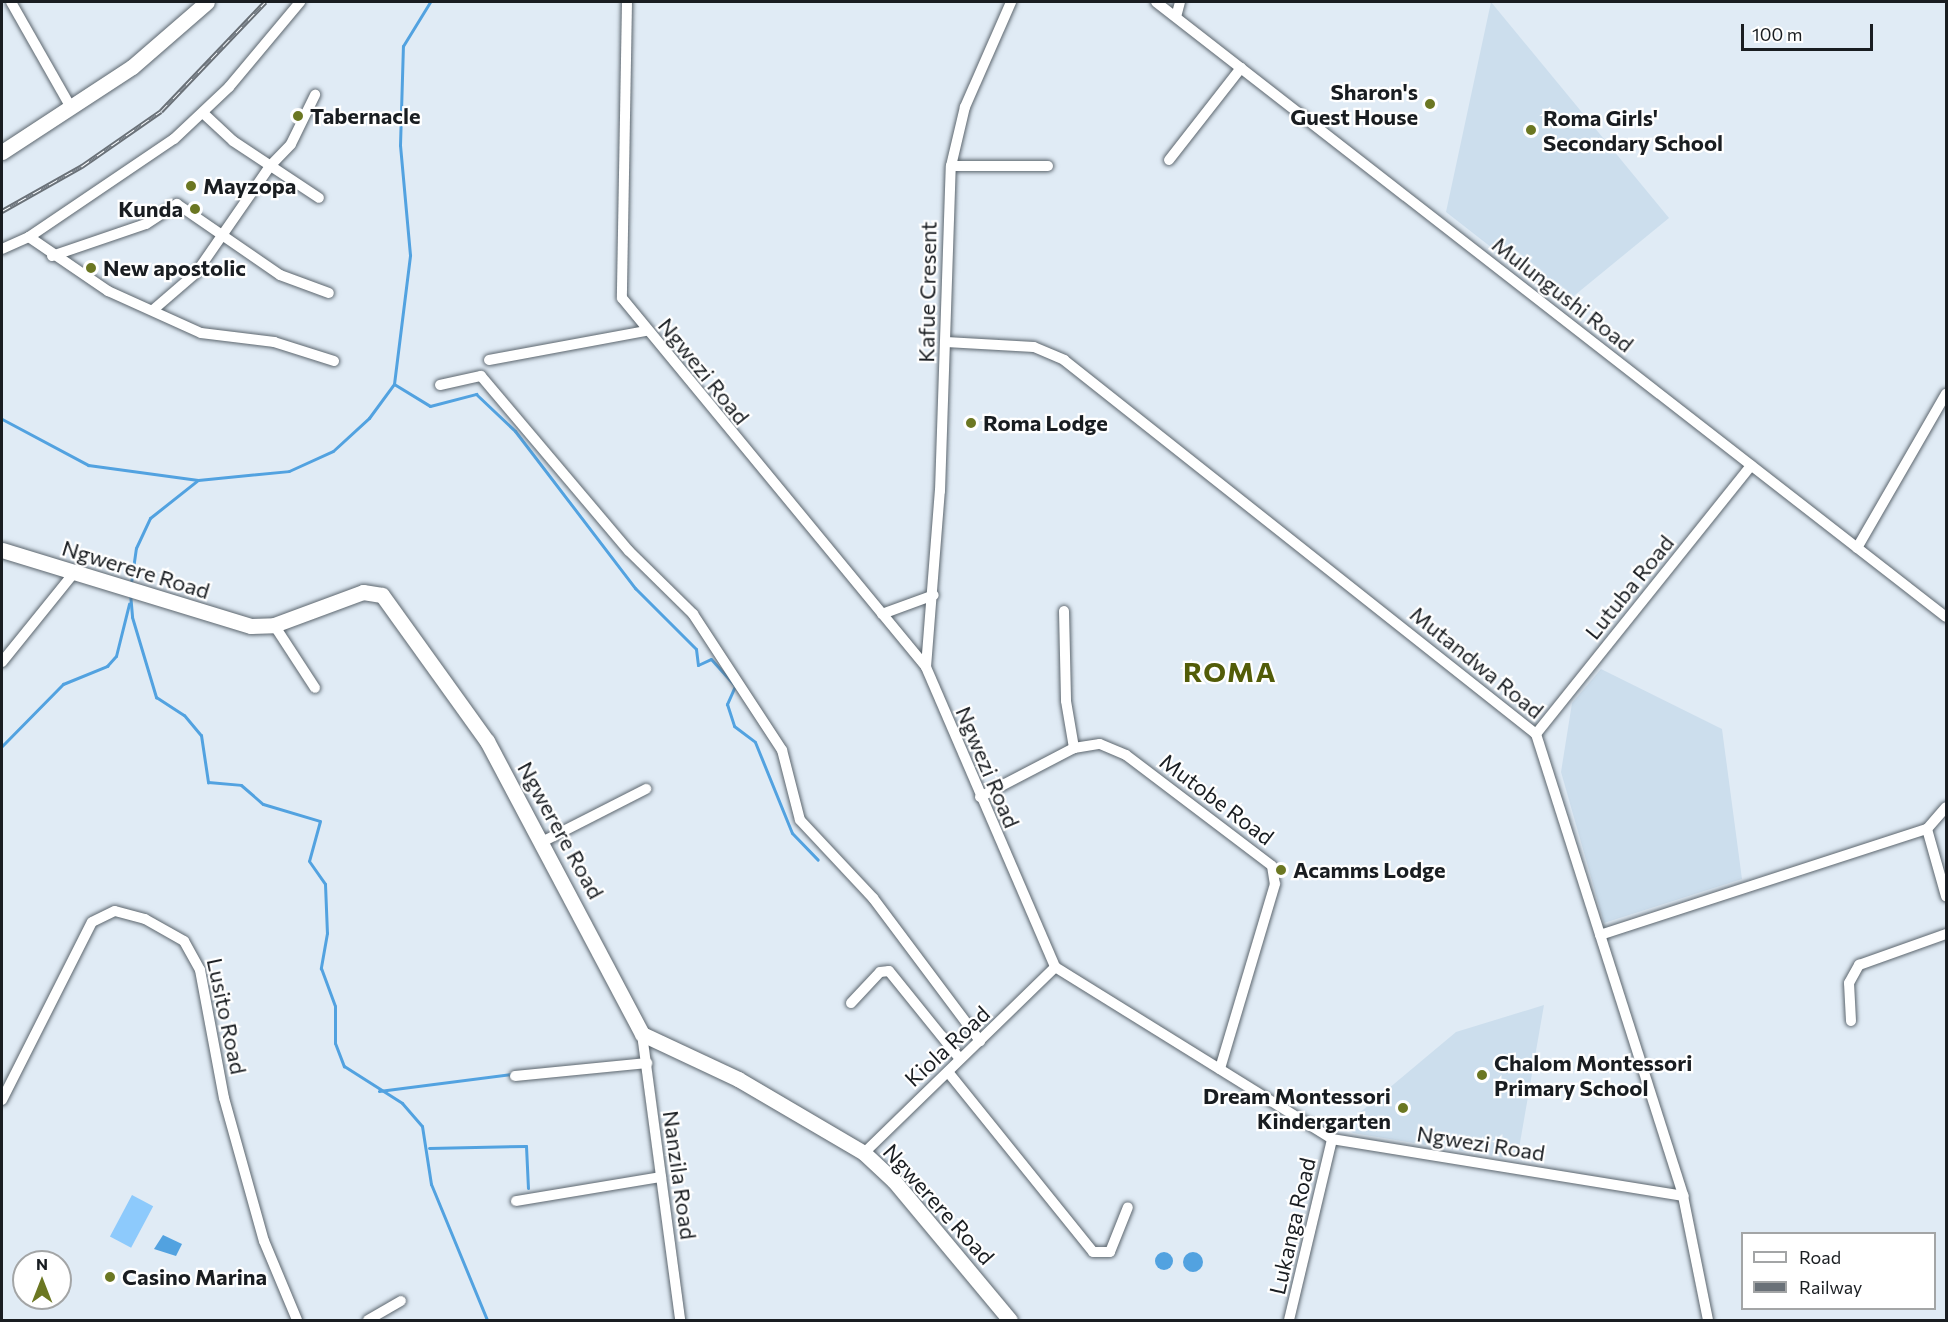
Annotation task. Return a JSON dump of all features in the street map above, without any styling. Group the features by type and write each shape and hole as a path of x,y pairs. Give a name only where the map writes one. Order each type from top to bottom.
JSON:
{"street":[{"path":"11,2 69,104"},
{"path":"2,152 69,104 132,67 207,2"},
{"path":"2,249 29,237 137,167 203,113 300,2"},
{"name":"Ngwezi Road","path":"627,2 620,290 646,331 926,667 1055,967 1332,1139 1683,1196"},
{"name":"Kafue Cresent","path":"926,667 934,595 946,342 951,166 965,107 1011,2"},
{"name":"Mulungushi Road","path":"1156,2 1947,617"},
{"path":"1176,17 1180,2"},
{"path":"1169,160 1241,68"},
{"path":"153,310 196,273 270,166 291,144 315,95"},
{"path":"203,113 270,166 319,198"},
{"path":"951,166 1048,166"},
{"path":"52,256 146,225 177,204 220,238 280,275 329,293"},
{"path":"29,237 52,256 108,291 215,338 274,342 334,361"},
{"path":"489,360 646,331"},
{"name":"Mutandwa Road","path":"946,342 1034,347 1064,360 1536,734 1683,1196 1708,1320"},
{"path":"440,385 481,376 629,551 693,614 782,750 800,820 873,898 980,1041"},
{"path":"1857,548 1947,394"},
{"name":"Lutuba Road","path":"1536,734 1751,466"},
{"name":"Ngwerere Road","path":"2,550 234,623 274,625 353,595 382,596 487,741 642,1034 738,1079 864,1154 894,1180 1010,1320"},
{"path":"2,662 74,574"},
{"path":"882,614 934,595"},
{"path":"1064,611 1066,701 1074,748"},
{"path":"274,625 315,688"},
{"name":"Mutobe Road","path":"980,797 1074,748 1115,748 1241,840 1275,873 1220,1069"},
{"path":"542,842 645,789"},
{"path":"1600,935 1928,829 1947,807"},
{"path":"1928,829 1947,896"},
{"name":"Lusito Road","path":"2,1100 92,922 115,911 145,919 184,941 200,970 224,1098 264,1241 297,1320"},
{"path":"1851,1021 1849,983 1859,965 1947,934"},
{"name":"Kiola Road","path":"864,1154 1055,967"},
{"path":"851,1003 880,972 889,971 960,1059"},
{"name":"Nanzila Road","path":"642,1034 680,1320"},
{"path":"515,1076 647,1063"},
{"path":"948,1072 1093,1252 1110,1252 1128,1207"},
{"name":"Lukanga Road","path":"1289,1320 1332,1139"},
{"path":"516,1201 661,1178"},
{"path":"368,1320 401,1301"}],"shaded area":[{"name":"Roma Girls' Secondary School","path":"1491,2 1669,218 1564,304 1446,212"},
{"path":"1601,669 1722,729 1742,879 1604,923 1561,772 1572,703"},
{"name":"Chalom Montessori Primary School","path":"1544,1005 1517,1160 1353,1133 1345,1125 1456,1032"},
{"path":"132,1195 153,1206 131,1248 110,1236"},
{"path":"163,1235 182,1244 176,1256 154,1249"},
{"path":"1164,1252 1170,1255 1173,1261 1170,1267 1164,1270 1158,1267 1155,1261 1158,1255"},
{"path":"1193,1252 1200,1255 1203,1262 1200,1269 1193,1272 1186,1269 1183,1262 1186,1255"}],"waterway":[{"path":"2,419 88,465 198,480 289,471 333,451 369,418 394,384 410,255 400,145 403,46 430,2"},
{"path":"394,384 430,406 476,394 515,431 635,588 696,649 698,665 711,659 735,686 727,704 734,726 755,742 792,833 818,860"},
{"path":"131,583 136,548 150,518 198,480"},
{"path":"130,593 132,617 156,697 184,715 201,735 208,782 241,785 263,804 320,821 309,861 325,884 327,933 321,968 335,1006 335,1043 344,1066 402,1103 422,1126 431,1184 487,1320"},
{"path":"2,746 63,684 107,666 116,656 129,604"},
{"path":"379,1091 512,1074"},
{"path":"429,1148 526,1146 528,1188"}],"railway":[{"path":"2,211 82,166 161,111 265,2"}],"place":[{"name":"Sharon's Guest House","path":"1430,104"},
{"name":"Tabernacle","path":"298,116"},
{"name":"Roma Girls' Secondary School","path":"1531,130"},
{"name":"Mayzopa","path":"191,186"},
{"name":"Kunda","path":"195,209"},
{"name":"New apostolic","path":"91,268"},
{"name":"Roma Lodge","path":"971,423"},
{"name":"Acamms Lodge","path":"1281,870"},
{"name":"Chalom Montessori Primary School","path":"1482,1075"},
{"name":"Dream Montessori Kindergarten","path":"1403,1108"},
{"name":"Casino Marina","path":"110,1277"}],"district":[{"name":"ROMA","path":"1230,671"}]}
